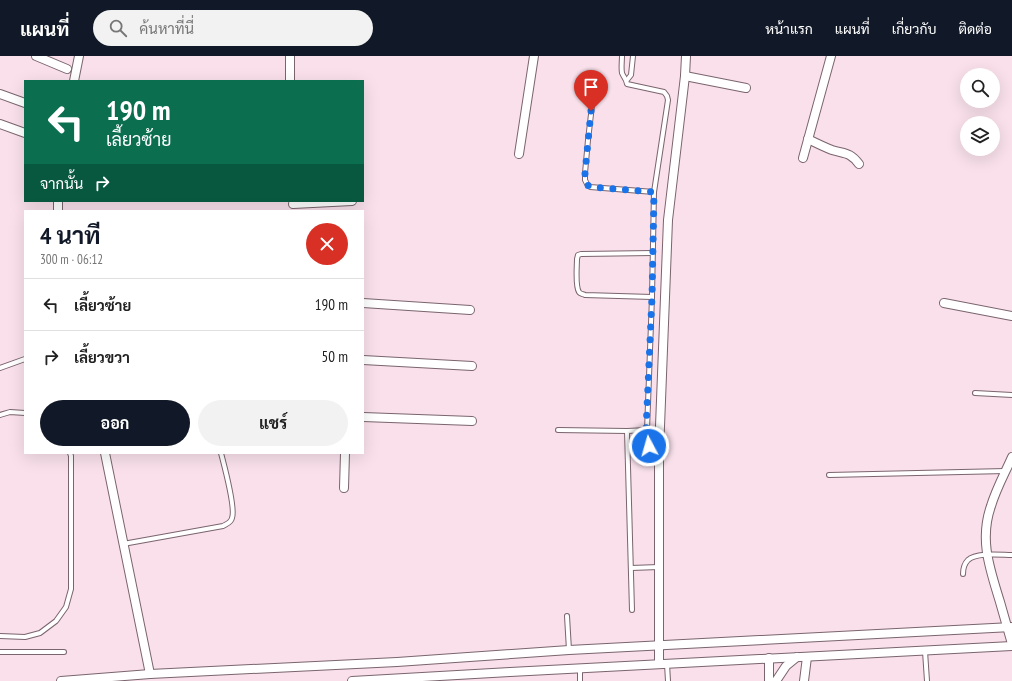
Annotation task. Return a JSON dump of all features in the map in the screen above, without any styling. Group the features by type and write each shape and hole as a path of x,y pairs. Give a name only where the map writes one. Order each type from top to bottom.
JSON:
{"street":[{"path":"36,56 67,69"},
{"path":"74,80 79,56"},
{"path":"290,56 290,80"},
{"path":"519,154 534,56"},
{"path":"662,662 659,647 659,452 668,220 686,56"},
{"path":"803,158 831,56"},
{"path":"685,76 746,88"},
{"path":"0,94 24,103"},
{"path":"0,124 24,133"},
{"path":"808,140 831,150 850,155 859,164"},
{"path":"293,205 337,202"},
{"path":"364,303 470,310"},
{"path":"944,303 1012,316"},
{"path":"364,360 472,366"},
{"path":"364,417 472,420"},
{"path":"105,454 150,677"},
{"path":"344,488 345,454"},
{"path":"1010,636 991,574 986,541 987,523 991,506 1012,457"},
{"path":"61,681 397,662 569,650 1010,636"},
{"path":"352,681 662,662 807,657 925,650 1010,636"},
{"path":"776,681 786,666 797,657"},
{"path":"804,681 807,657"},
{"path":"769,658 769,681"}],"lane":[{"path":"622,56 623,74 627,80 627,84 664,92 668,100 654,192 652,297 646,430 649,446 652,450 659,452"},
{"path":"627,80 631,75 633,56"},
{"path":"593,97 585,173 587,185 590,187 654,192"},
{"path":"652,297 580,294 577,283 577,259 578,255 581,254 653,253"},
{"path":"0,368 24,359"},
{"path":"975,393 1012,395"},
{"path":"0,414 10,412 24,413"},
{"path":"558,430 646,430"},
{"path":"627,431 632,610"},
{"path":"0,636 25,637 40,634 56,622 66,607 71,590 70,454"},
{"path":"124,544 222,526 230,522 233,517 232,504 221,454"},
{"path":"829,475 1006,471"},
{"path":"963,574 964,566 969,559 987,555 1012,555"},
{"path":"631,568 659,567"},
{"path":"568,616 569,650"},
{"path":"925,650 927,681"},
{"path":"0,652 64,652"},
{"path":"662,662 668,681"},
{"path":"580,668 580,681"}],"route":[{"path":"591,111 585,173 587,185 590,187 654,192 652,297 646,430 649,446"}]}
